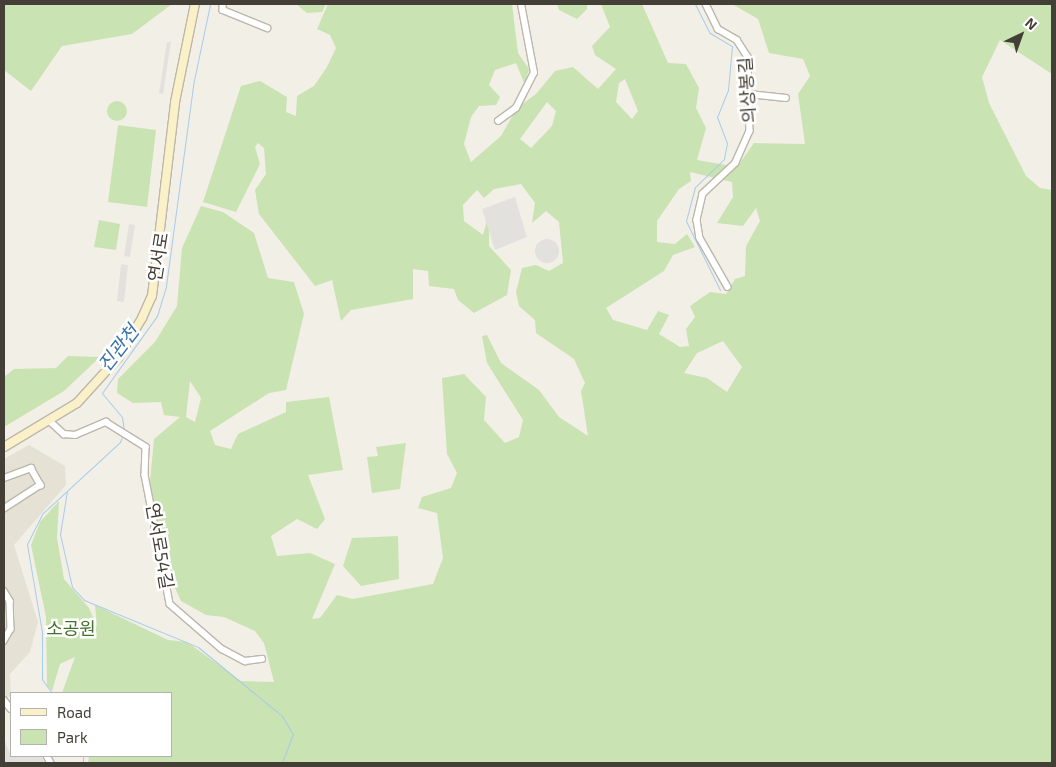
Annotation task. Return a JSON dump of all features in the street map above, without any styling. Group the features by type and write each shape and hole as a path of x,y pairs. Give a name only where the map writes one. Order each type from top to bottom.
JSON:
{"main road":[{"name":"연서로","path":"4,447 51,422 77,403 118,358 152,296 175,102 194,4"}],"street":[{"path":"223,4 223,10 267,28"},
{"path":"498,121 516,108 534,73 521,4"},
{"name":"의상봉길","path":"706,4 718,29 744,46 749,94 750,131 744,147 736,163 704,194 697,220 700,238 728,287"},
{"path":"749,94 786,98"},
{"name":"연서로54길","path":"51,422 64,434 75,436 106,422 146,447 145,475 170,604 222,649 245,661 262,659"},
{"path":"4,478 31,468 41,485 4,509"},
{"path":"4,591 10,601 11,626 4,641"}],"shaded area":[{"path":"167,42 171,42 163,94 159,93"},
{"path":"515,197 527,237 495,250 482,209"},
{"path":"129,224 135,225 130,257 124,256"},
{"path":"547,239 555,243 559,251 555,259 547,263 539,259 535,251 539,243"},
{"path":"121,264 128,265 124,302 117,301"},
{"path":"29,445 65,466 66,485 14,545 38,622 30,652 10,674 10,696 4,702 4,459"},
{"path":"5,741 10,757 42,757 45,763 4,763"}],"green space":[{"path":"4,4 172,4 132,34 62,46 31,91 4,70"},
{"path":"296,4 326,4 322,12 307,13"},
{"name":"소공원","path":"328,4 512,4 518,53 529,69 525,85 516,63 495,70 489,85 500,97 496,105 479,106 471,117 464,144 471,162 501,136 517,108 536,94 555,71 573,67 598,89 616,69 595,55 592,46 610,27 601,4 642,4 668,63 686,64 699,88 696,108 706,128 697,160 737,167 754,143 805,144 798,94 810,76 803,59 769,53 758,19 732,4 1052,4 1052,74 1000,40 982,77 989,103 1026,176 1040,188 1052,190 1052,763 88,763 89,757 172,757 172,692 62,692 75,657 60,664 52,691 47,685 46,617 31,545 40,522 59,501 57,538 64,579 89,608 97,627 95,605 168,640 187,642 241,681 274,682 264,643 255,631 224,617 206,615 181,601 175,588 158,533 150,481 154,439 180,417 164,415 161,402 133,403 117,393 118,379 155,342 177,306 182,248 201,206 223,212 254,233 268,278 294,282 304,314 286,390 269,393 210,431 215,445 231,449 238,434 286,412 286,402 329,397 343,470 308,475 325,519 317,529 297,519 271,536 277,556 310,553 335,564 312,619 320,618 337,595 353,599 433,584 443,558 437,513 418,508 422,497 451,488 457,473 447,454 442,378 464,374 486,397 484,420 505,443 519,437 523,420 487,363 482,336 487,335 501,363 539,390 559,417 588,436 581,391 585,383 574,359 536,333 535,320 519,306 516,292 522,268 536,265 549,271 563,263 559,222 546,211 532,223 535,203 521,184 494,189 484,198 477,190 463,205 464,221 483,235 489,213 489,246 511,270 507,295 474,313 458,300 454,289 429,286 428,271 413,269 413,299 351,310 341,321 332,280 315,286 259,214 255,190 266,174 264,148 258,143 255,147 260,164 236,212 203,202 241,86 260,81 287,97 286,112 296,116 297,96 314,86 327,67 336,48 330,35 317,29","holes":["625,79 638,111 632,119 616,102 619,83","547,102 556,111 552,126 531,148 520,139","690,172 732,182 733,197 717,223 743,226 756,208 760,221 746,246 745,276 735,279 726,294 710,292 690,306 695,317 686,329 689,346 680,347 659,334 669,315 658,311 647,330 613,320 606,308 664,271 673,255 695,247 687,234 675,244 657,242 657,221 679,189 691,181","723,341 742,367 727,392 707,378 684,373 697,353","190,381 201,398 195,422 186,417"]},
{"path":"557,4 587,4 587,9 577,19 559,10"},
{"path":"117,101 124,104 127,111 124,118 117,121 110,118 107,111 110,104"},
{"path":"118,125 156,130 147,207 108,202"},
{"path":"99,220 120,224 116,250 94,247"},
{"path":"68,356 100,357 64,391 4,427 4,377 14,369 56,368"},
{"path":"406,443 400,489 372,493 367,457 378,456 376,447"},
{"path":"398,536 399,579 361,586 343,566 352,538"}],"waterway":[{"name":"진관천","path":"124,431 122,417 102,393 157,316 166,286 193,85 210,4"},
{"path":"695,4 710,33 732,46 728,90 717,117 727,143 724,159 695,187 686,221 720,290"},
{"name":"진관천","path":"51,692 42,679 42,632 27,544 43,513 120,442 123,434"},
{"path":"67,491 60,534 72,587 84,600 198,647 282,716 293,734 282,763"},
{"name":"진관천","path":"83,757 83,763"}]}
